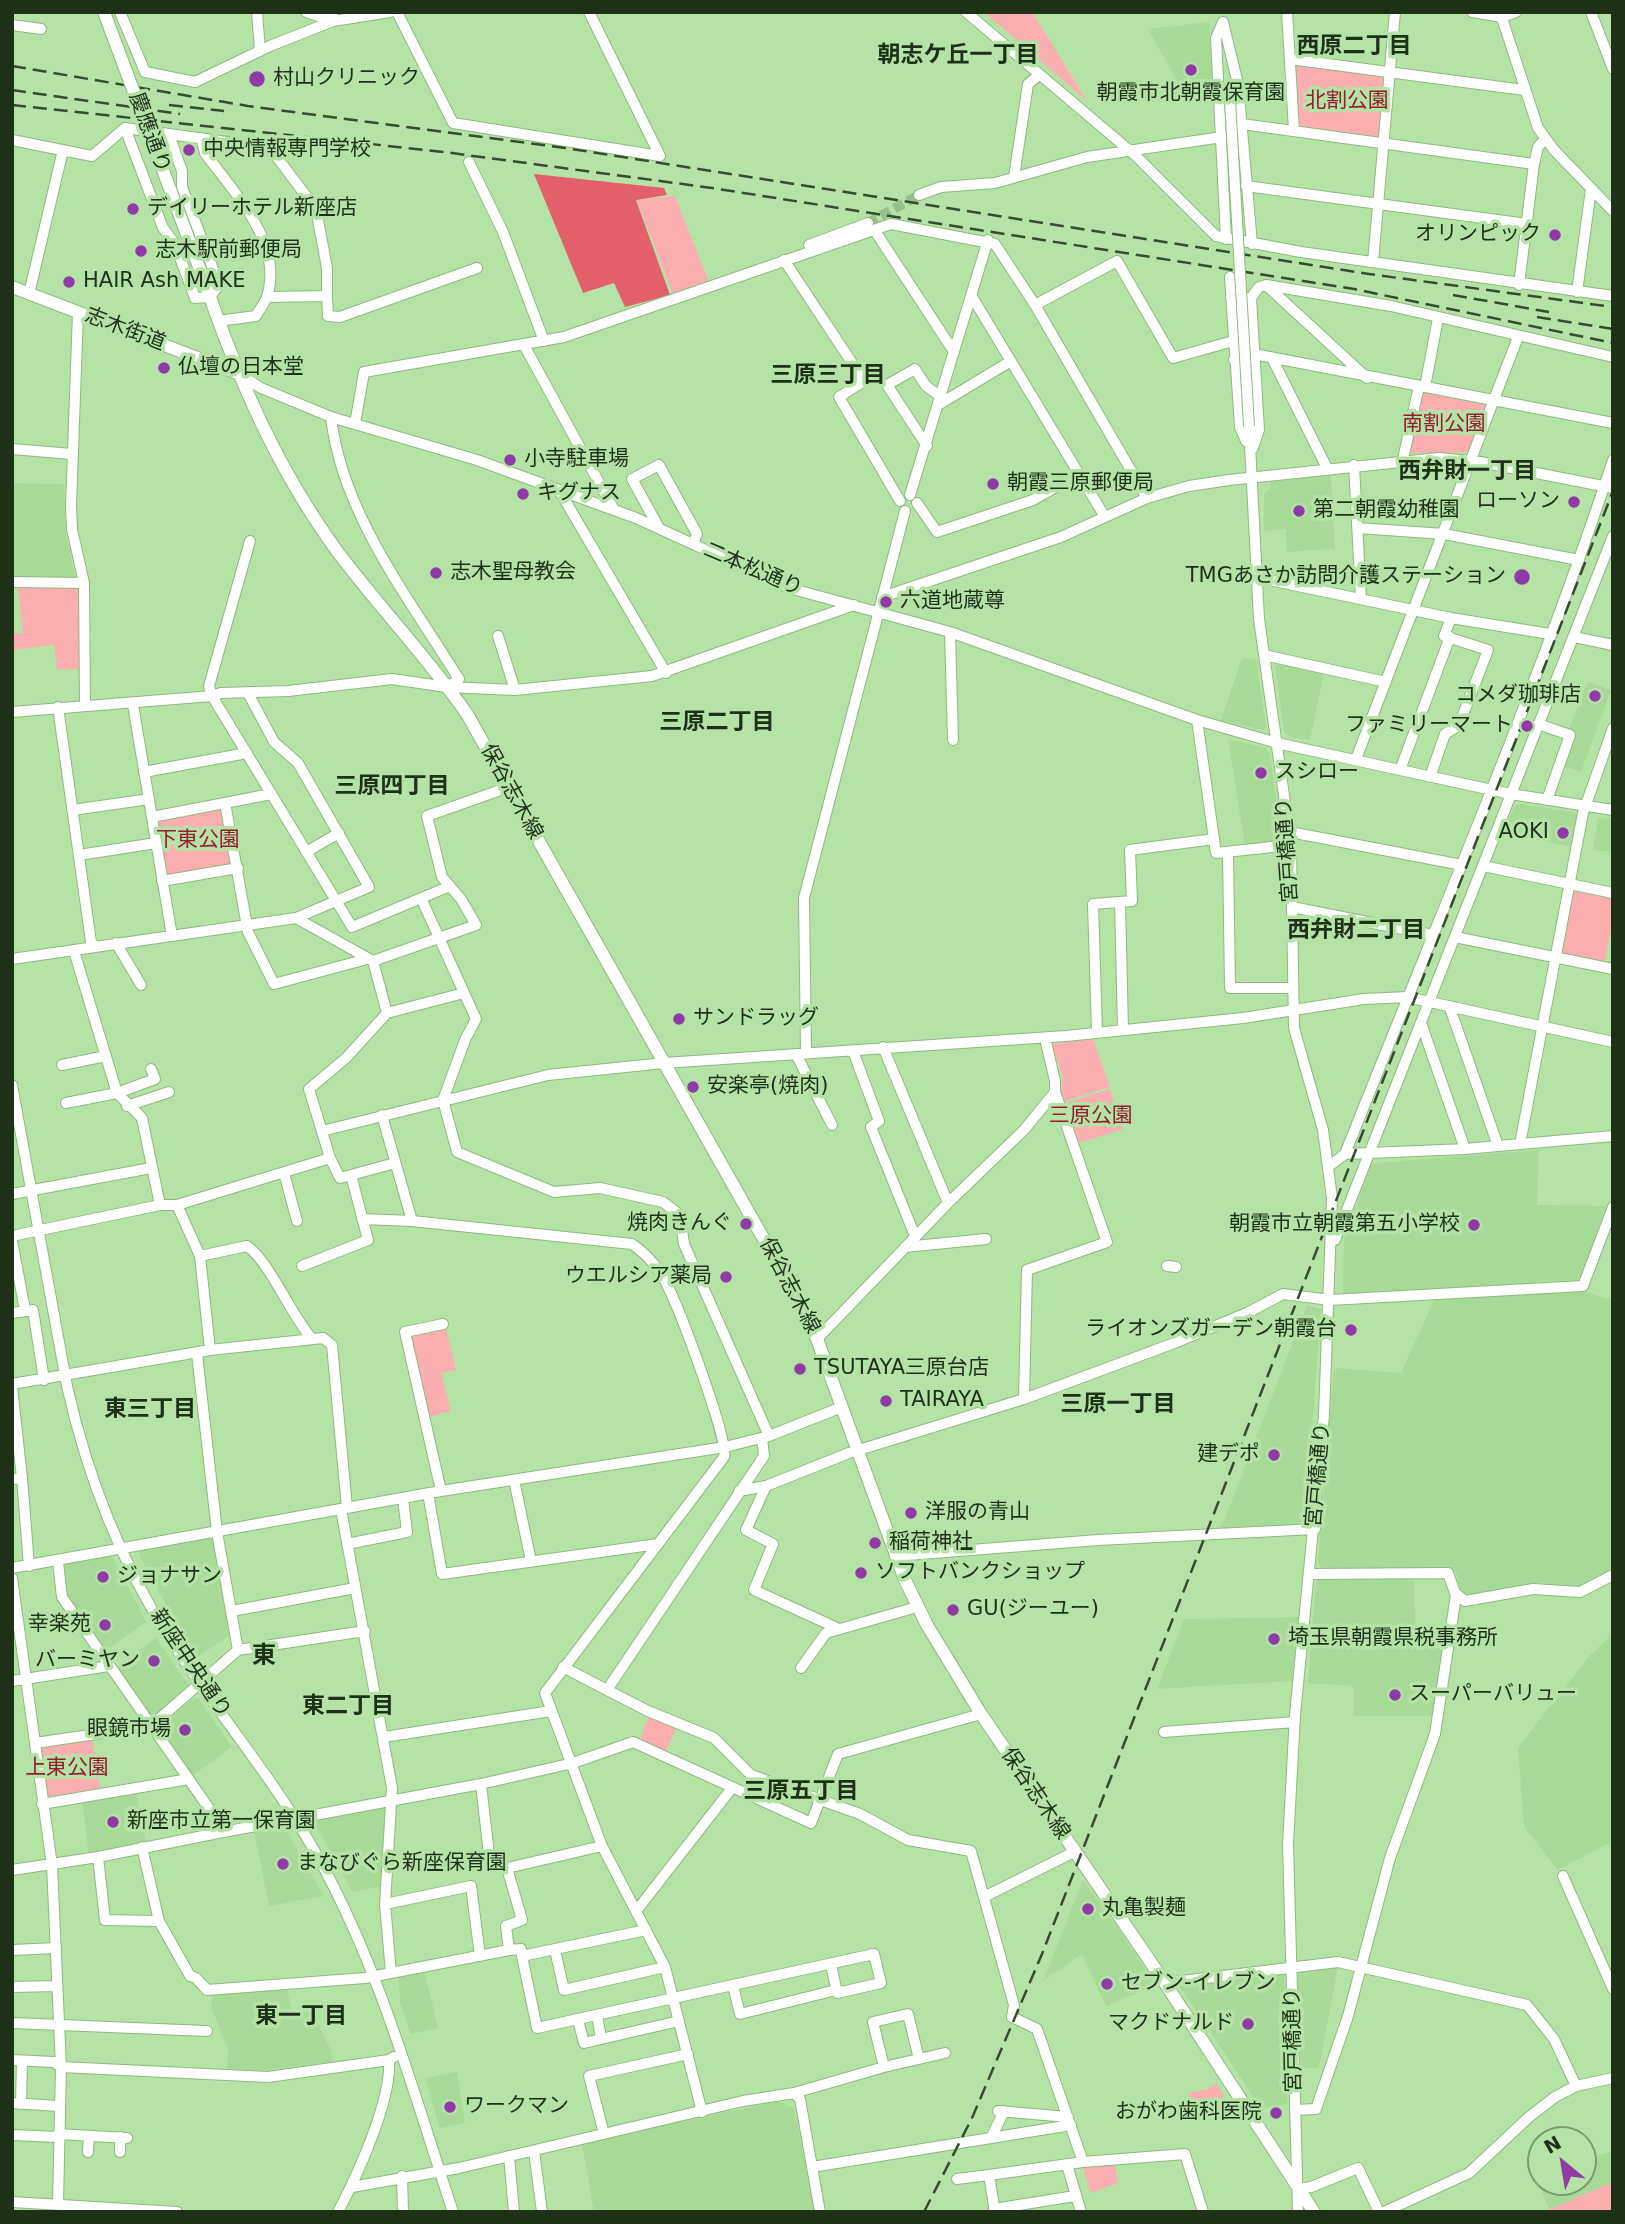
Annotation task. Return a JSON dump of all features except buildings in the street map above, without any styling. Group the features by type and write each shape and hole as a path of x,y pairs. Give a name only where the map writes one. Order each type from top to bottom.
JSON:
{"main road":[{"name":"慶應通り","path":"104,12 237,373"},
{"name":"志木街道","path":"12,287 237,373"},
{"name":"保谷志木線","path":"237,373 267,438 328,537 447,687 509,787 771,1251 817,1339 895,1556 917,1607 981,1714 1165,1983 1314,2212"}],"street":[{"path":"120,12 145,72 195,82 332,17"},
{"path":"257,12 260,51"},
{"path":"306,12 332,17 390,12"},
{"path":"397,12 453,123 660,156 589,12"},
{"path":"966,12 1128,150 1216,236 1252,244 1519,285 1613,296"},
{"path":"1287,12 1294,130"},
{"path":"1373,262 1395,12"},
{"path":"1472,12 1516,12"},
{"path":"1591,12 1613,69"},
{"path":"1501,14 1524,90 1545,139 1613,211"},
{"path":"1222,17 1229,84 1251,454"},
{"path":"1222,17 1238,84 1252,244"},
{"path":"1222,17 1216,38 1226,239"},
{"path":"12,25 41,29"},
{"path":"1290,59 1524,90"},
{"path":"1014,177 1028,85 1039,75"},
{"path":"1242,124 1534,164"},
{"path":"125,128 163,228 175,244 195,298 209,296 217,288 218,282 182,187 182,170 169,135"},
{"path":"12,140 92,156 125,128 264,146 283,163 316,209 327,268 328,316 340,317 477,268"},
{"path":"919,195 941,187 972,186 1014,177 1053,164 1222,137"},
{"path":"201,138 205,153 256,225 269,254 267,297 256,316 218,321"},
{"path":"1519,285 1534,164 1538,147 1545,139"},
{"path":"29,294 63,150"},
{"path":"469,162 507,242 544,341"},
{"path":"1246,186 1527,224"},
{"path":"1577,292 1591,189"},
{"path":"355,424 364,372 544,341 784,260 787,253 891,223 988,240 995,244 1035,305 1147,498"},
{"path":"871,227 954,352"},
{"path":"832,1125 801,1054 804,898 908,503 988,240"},
{"path":"784,260 864,381 839,397 908,503 937,532 1033,500 1079,474"},
{"path":"1035,305 1117,261 1173,358 1233,341"},
{"path":"1230,276 1240,427 1251,454"},
{"path":"1251,454 1259,430 1251,298 1259,287 1266,285 1391,306 1613,357"},
{"path":"1266,285 1367,378"},
{"path":"971,295 1105,517"},
{"path":"267,297 327,296"},
{"path":"1231,298 1251,298"},
{"path":"78,312 72,529 84,583 86,705"},
{"path":"1403,459 1438,318"},
{"path":"1356,760 1518,337"},
{"path":"524,345 614,510"},
{"path":"1234,360 1254,355 1613,423"},
{"path":"1272,358 1327,468"},
{"path":"939,401 1011,361"},
{"path":"927,446 887,385 915,369 939,401"},
{"name":"二本松通り","path":"237,373 261,388 331,417 477,460 614,510 789,588 880,610 950,632 1197,720 1277,743 1430,777 1511,794 1613,810"},
{"path":"331,417 342,468 359,513 459,679 447,687"},
{"path":"12,449 72,454"},
{"name":"宮戸橋通り","path":"1251,454 1255,577 1291,845 1293,1011 1297,1043 1319,1115 1329,1166 1332,1249 1315,1529 1295,1722 1288,1844 1298,2212"},
{"path":"882,597 1010,555 1147,498 1189,486 1403,459 1472,461 1609,487"},
{"path":"1329,1166 1345,1154 1462,865 1489,789 1609,487 1613,460"},
{"path":"659,528 632,479 659,465 697,534 693,544"},
{"path":"1354,465 1361,599"},
{"path":"559,489 666,673"},
{"path":"1358,528 1444,534 1579,560"},
{"path":"1332,1249 1613,536"},
{"path":"250,541 209,685 212,696 352,927 450,886"},
{"path":"1255,577 1451,618 1550,634"},
{"path":"12,582 84,583"},
{"path":"12,712 86,705 132,705 288,691 378,679 421,681 447,687 515,690 553,688 666,673 854,605"},
{"path":"1430,777 1445,734 1459,725 1488,650 1444,636 1451,618"},
{"path":"950,632 953,740"},
{"path":"498,636 515,690"},
{"path":"1400,770 1450,637"},
{"path":"1574,637 1613,645"},
{"path":"1264,654 1386,682"},
{"path":"12,959 296,918 337,903 369,887 298,763 273,739 248,693"},
{"path":"132,705 172,936"},
{"path":"58,707 91,942 95,946"},
{"path":"1197,720 1216,853 1291,845"},
{"path":"1538,724 1570,735 1548,800"},
{"path":"1520,1144 1585,806 1613,728"},
{"path":"144,772 247,753"},
{"path":"225,803 247,926 274,984 370,960 476,925 442,877 427,816 509,787"},
{"path":"152,817 271,794"},
{"path":"73,810 149,799"},
{"path":"1290,832 1462,865"},
{"path":"306,852 339,833"},
{"path":"1097,1032 1093,904 1132,901 1130,850 1214,839"},
{"path":"79,855 156,843"},
{"path":"1228,852 1230,988 1292,988"},
{"path":"1483,866 1613,893"},
{"path":"162,881 237,868"},
{"path":"421,898 476,1019 465,1040 443,1100 457,1152 554,1192 600,1188 654,1198 676,1210 682,1220 684,1244 766,1437 764,1456 607,1690"},
{"path":"1121,902 1123,1029"},
{"path":"1292,907 1433,935"},
{"path":"296,918 370,960 387,1013"},
{"path":"1455,937 1613,969"},
{"path":"116,943 141,985"},
{"path":"74,951 117,1093 127,1106 142,1118 160,1205"},
{"path":"395,1163 340,1178 330,1157 309,1089 346,1058 387,1013 464,993"},
{"path":"322,1131 548,1075 664,1063 1045,1038 1293,1011 1364,999 1407,997 1613,1042"},
{"path":"1450,1008 1498,1146"},
{"path":"1421,1023 1465,1149"},
{"path":"1024,1399 1027,1270 1107,1242 1055,1093 1055,1081 1045,1038"},
{"path":"883,1047 947,1203"},
{"path":"853,1051 879,1121 871,1127 915,1236"},
{"path":"62,1065 106,1056"},
{"path":"66,1103 117,1093 155,1079 151,1069"},
{"name":"新座中央通り","path":"12,1085 65,1376 86,1459 122,1550 156,1616 295,1819 329,1877 376,1976 453,2212"},
{"path":"127,1106 169,1091"},
{"path":"817,1339 947,1203 1024,1129 1055,1093"},
{"path":"382,1115 412,1221"},
{"path":"1345,1154 1465,1149 1613,1136"},
{"path":"25,1310 12,1238 160,1205 177,1205 330,1157"},
{"path":"12,1194 151,1168"},
{"path":"284,1172 297,1221"},
{"path":"302,1266 368,1240 351,1175"},
{"path":"177,1205 200,1256 210,1350"},
{"path":"739,1491 766,1486 858,1450 1024,1399 1177,1342 1249,1312 1283,1294 1330,1300 1583,1286 1613,1207"},
{"path":"362,1219 412,1221 632,1244 646,1254 669,1288 725,1447 724,1457 545,1693 602,1846 665,1967 702,2112"},
{"path":"905,1247 986,1239"},
{"path":"200,1256 247,1246 259,1254 295,1320 312,1339"},
{"path":"12,1313 33,1310 44,1380"},
{"path":"441,1491 405,1332 443,1324"},
{"path":"29,1566 17,1478 12,1385 210,1350 323,1338 332,1345 347,1544 384,1737 392,1802 385,1904 391,1973"},
{"path":"197,1354 217,1532 238,1650"},
{"path":"12,1568 58,1562 428,1493 725,1447 766,1437 842,1407"},
{"path":"514,1480 531,1561"},
{"path":"766,1486 746,1530 774,1544 754,1590 837,1628"},
{"path":"428,1493 442,1573 658,1544"},
{"path":"347,1544 407,1532 403,1498"},
{"path":"895,1556 1133,1538 1315,1529"},
{"path":"58,1562 62,1597 215,1818 218,1833"},
{"path":"1295,2110 1316,2109 1363,1965 1390,1858 1435,1734 1456,1595 1448,1573 1310,1574"},
{"path":"1456,1595 1465,1601 1533,1589 1580,1592 1613,1575"},
{"path":"12,1578 16,1644 25,1679 52,1865 61,2067 58,2106 58,2204"},
{"path":"232,1611 355,1588"},
{"path":"801,1668 826,1633 917,1607"},
{"path":"35,1742 151,1726 238,1650 365,1631"},
{"path":"12,1681 109,1666"},
{"path":"563,1667 650,1712 714,1738 751,1775 860,1814 908,1840 971,1851 1013,2011 1037,2029 1066,2123 1083,2162"},
{"path":"384,1737 551,1711"},
{"path":"12,1870 98,1857 481,1784 573,1763 633,1742 811,1823 838,1754 981,1714"},
{"path":"1164,1732 1295,1722"},
{"path":"42,1804 189,1779"},
{"path":"481,1784 489,1855 508,1868 522,1920 506,1926 509,1950"},
{"path":"637,1910 732,1788"},
{"path":"508,1868 602,1846"},
{"path":"142,1847 159,1921 190,1976 196,1978 207,1990 376,1976 521,1949 541,2041"},
{"path":"984,1897 1074,1852"},
{"path":"98,1857 105,1920 159,1921"},
{"path":"1563,1876 1613,1989"},
{"path":"385,1904 471,1886 480,1956"},
{"path":"522,1956 646,1930"},
{"path":"12,1950 56,1948"},
{"path":"555,1950 564,1990 665,1967"},
{"path":"537,2028 874,1954 881,1983 837,1993 836,1990 740,2014 733,1986"},
{"path":"1165,1983 1338,1962 1363,1965 1397,1978 1527,2005 1554,2039 1576,2086"},
{"path":"831,1964 836,1990"},
{"path":"12,1987 57,1986"},
{"path":"884,2067 873,2022 908,2014 919,2059"},
{"path":"597,2015 601,2039"},
{"path":"578,2020 584,2043 679,2021"},
{"path":"12,2023 207,2031"},
{"path":"58,2106 17,2104 17,2060 54,2062 61,2067 268,2077 389,2060 403,2053"},
{"path":"352,2187 534,2151 794,2093 884,2067 946,2053"},
{"path":"604,2134 589,2076 688,2054"},
{"path":"338,2212 352,2187 387,2093 389,2060"},
{"path":"1299,2189 1311,2187 1358,2168 1382,2212 1469,2174 1540,2108 1576,2086 1613,2078"},
{"path":"794,2093 800,2099 820,2212"},
{"path":"991,2138 1001,2111 1056,2116 1066,2123"},
{"path":"812,2167 1048,2129 1066,2123"},
{"path":"12,2135 123,2137 120,2152"},
{"path":"88,2152 89,2136"},
{"path":"534,2151 542,2212"},
{"path":"957,2179 1083,2162 1185,2154 1203,2212"},
{"path":"509,2156 514,2212"},
{"path":"1063,2165 1081,2212"},
{"path":"989,2175 994,2211 1075,2197"},
{"path":"402,2176 403,2212"},
{"path":"19,2205 58,2204 71,2208 177,2212"}],"shaded area":[{"name":"朝霞市北朝霞保育園","path":"1209,22 1212,92 1182,89 1148,29"},
{"path":"534,174 664,188 667,195 636,200 670,295 625,307 614,283 583,293"},
{"name":"第二朝霞幼稚園","path":"1331,474 1335,549 1287,552 1286,529 1264,531 1264,494 1271,487 1271,482"},
{"path":"12,483 64,484 66,533 75,577 12,578"},
{"path":"1242,658 1256,659 1266,727 1263,730 1221,720"},
{"path":"1279,663 1324,672 1310,740 1288,736 1284,731 1275,666"},
{"path":"1588,682 1611,690 1581,772 1564,766 1568,731"},
{"path":"1228,739 1265,748 1270,754 1282,837 1278,841 1245,845"},
{"path":"1516,804 1575,812 1578,816 1573,847 1501,833"},
{"path":"1598,818 1613,819 1613,852 1593,850"},
{"name":"朝霞市立朝霞第五小学校","path":"1539,1150 1537,1205 1606,1206 1581,1277 1575,1280 1536,1281 1536,1285 1343,1294 1344,1241 1371,1166 1376,1163"},
{"path":"1582,1290 1608,1299 1613,1295 1613,1568 1583,1585 1564,1589 1542,1582 1469,1596 1459,1590 1457,1574 1452,1569 1321,1568 1318,1563 1334,1368 1401,1373 1435,1298"},
{"path":"1307,1305 1321,1309 1305,1524 1221,1529"},
{"path":"212,1537 216,1540 231,1634 199,1656 172,1616 139,1555 141,1551"},
{"path":"108,1556 113,1558 146,1622 105,1651 68,1598 63,1567 66,1563"},
{"path":"1321,1577 1414,1577 1416,1648 1444,1648 1435,1716 1354,1716 1353,1686 1308,1683 1316,1582"},
{"path":"1298,1617 1292,1681 1157,1689 1184,1619"},
{"path":"1613,1634 1613,1841 1558,1870 1524,1827 1518,1748 1590,1655"},
{"path":"156,1638 189,1686 152,1718 116,1667"},
{"path":"193,1698 198,1698 232,1747 193,1775 161,1730 161,1726"},
{"name":"新座市立第一保育園","path":"136,1793 146,1842 89,1854 82,1802"},
{"path":"387,1808 383,1886 353,1892 312,1819"},
{"name":"まなびぐら新座保育園","path":"283,1825 324,1896 269,1906 254,1831"},
{"path":"1083,1880 1156,1985 1106,2006 1082,1954 1043,1981"},
{"path":"1338,1967 1321,2058 1317,2068 1301,2068 1297,1969"},
{"path":"424,1970 438,2028 411,2034 400,2003 399,1977"},
{"path":"1284,1971 1287,2104 1261,2108 1179,1985"},
{"path":"286,1987 293,2013 313,2011 331,2051 332,2062 265,2070 227,2069 228,2049 211,2007 213,1994"},
{"path":"457,2072 465,2123 440,2128 425,2078"},
{"path":"778,2101 794,2108 816,2212 594,2212 582,2143"},
{"path":"1611,2152 1613,2182 1597,2189 1597,2156"},
{"path":"1543,2196 1580,2196 1549,2209"}],"green space":[{"path":"984,12 1032,12 1087,101"},
{"name":"北割公園","path":"1300,64 1381,76 1385,81 1381,134 1375,137 1302,127 1298,122 1296,67"},
{"path":"675,196 708,280 673,294 637,200"},
{"name":"南割公園","path":"1426,393 1483,403 1486,408 1470,452 1411,453 1409,450 1421,396"},
{"path":"84,583 80,669 57,670 54,645 12,650 12,634 23,633 18,588"},
{"name":"下東公園","path":"225,803 237,866 162,881 152,817"},
{"path":"1569,889 1613,897 1613,920 1604,964 1558,955"},
{"path":"1093,1039 1110,1087 1065,1101 1061,1090 1063,1078 1052,1044"},
{"name":"三原公園","path":"1110,1089 1123,1129 1073,1145 1059,1105"},
{"path":"446,1329 456,1370 441,1373 451,1411 428,1417 410,1336"},
{"path":"650,1714 677,1726 665,1754 639,1741"},
{"name":"上東公園","path":"92,1735 101,1795 42,1804 35,1743"},
{"path":"1216,2083 1226,2100 1193,2110 1188,2093 1208,2089"},
{"path":"1114,2159 1118,2183 1091,2193 1081,2162"},
{"path":"1613,2182 1613,2212 1546,2212 1581,2196 1597,2196 1597,2189"}],"tunnel":[{"path":"868,223 919,195"}],"railway":[{"path":"12,66 248,106 565,148 1369,274 1613,307"},
{"path":"12,90 180,114"},
{"path":"12,105 444,152 712,188 1354,289 1613,343"},
{"path":"169,105 224,111"},
{"path":"1453,295 1549,312"},
{"path":"1537,317 1613,329"},
{"path":"924,2212 972,2118 1042,1954 1613,491"}],"place":[{"name":"朝霞市北朝霞保育園","path":"1191,70"},
{"name":"村山クリニック","path":"257,79"},
{"name":"中央情報専門学校","path":"189,150"},
{"name":"デイリーホテル新座店","path":"133,209"},
{"name":"オリンピック","path":"1555,235"},
{"name":"志木駅前郵便局","path":"141,251"},
{"name":"HAIR Ash MAKE","path":"69,282"},
{"name":"仏壇の日本堂","path":"164,368"},
{"name":"小寺駐車場","path":"510,460"},
{"name":"朝霞三原郵便局","path":"993,484"},
{"name":"キグナス","path":"523,494"},
{"name":"ローソン","path":"1574,502"},
{"name":"第二朝霞幼稚園","path":"1299,511"},
{"name":"志木聖母教会","path":"436,573"},
{"name":"TMGあさか訪問介護ステーション","path":"1522,577"},
{"name":"六道地蔵尊","path":"886,602"},
{"name":"コメダ珈琲店","path":"1595,696"},
{"name":"ファミリーマート","path":"1527,726"},
{"name":"スシロー","path":"1261,773"},
{"name":"AOKI","path":"1563,833"},
{"name":"サンドラッグ","path":"679,1019"},
{"name":"安楽亭(焼肉)","path":"693,1087"},
{"name":"焼肉きんぐ","path":"746,1224"},
{"name":"朝霞市立朝霞第五小学校","path":"1474,1225"},
{"name":"ウエルシア薬局","path":"726,1277"},
{"name":"ライオンズガーデン朝霞台","path":"1351,1330"},
{"name":"TSUTAYA三原台店","path":"800,1369"},
{"name":"TAIRAYA","path":"886,1401"},
{"name":"建デポ","path":"1274,1455"},
{"name":"洋服の青山","path":"911,1513"},
{"name":"稲荷神社","path":"875,1543"},
{"name":"ソフトバンクショップ","path":"861,1573"},
{"name":"ジョナサン","path":"103,1577"},
{"name":"GU(ジーユー)","path":"953,1610"},
{"name":"幸楽苑","path":"105,1625"},
{"name":"埼玉県朝霞県税事務所","path":"1274,1639"},
{"name":"バーミヤン","path":"154,1661"},
{"name":"スーパーバリュー","path":"1395,1695"},
{"name":"眼鏡市場","path":"185,1730"},
{"name":"新座市立第一保育園","path":"113,1822"},
{"name":"まなびぐら新座保育園","path":"283,1864"},
{"name":"丸亀製麺","path":"1088,1909"},
{"name":"セブン-イレブン","path":"1107,1984"},
{"name":"マクドナルド","path":"1248,2024"},
{"name":"ワークマン","path":"450,2107"},
{"name":"おがわ歯科医院","path":"1276,2113"}],"district":[{"name":"西原二丁目","path":"1354,47"},
{"name":"朝志ケ丘一丁目","path":"958,56"},
{"name":"三原三丁目","path":"828,376"},
{"name":"西弁財一丁目","path":"1467,472"},
{"name":"三原二丁目","path":"717,723"},
{"name":"三原四丁目","path":"392,787"},
{"name":"西弁財二丁目","path":"1356,931"},
{"name":"三原一丁目","path":"1118,1405"},
{"name":"東三丁目","path":"150,1410"},
{"name":"東","path":"264,1657"},
{"name":"東二丁目","path":"348,1707"},
{"name":"三原五丁目","path":"801,1792"},
{"name":"東一丁目","path":"301,2017"}]}
